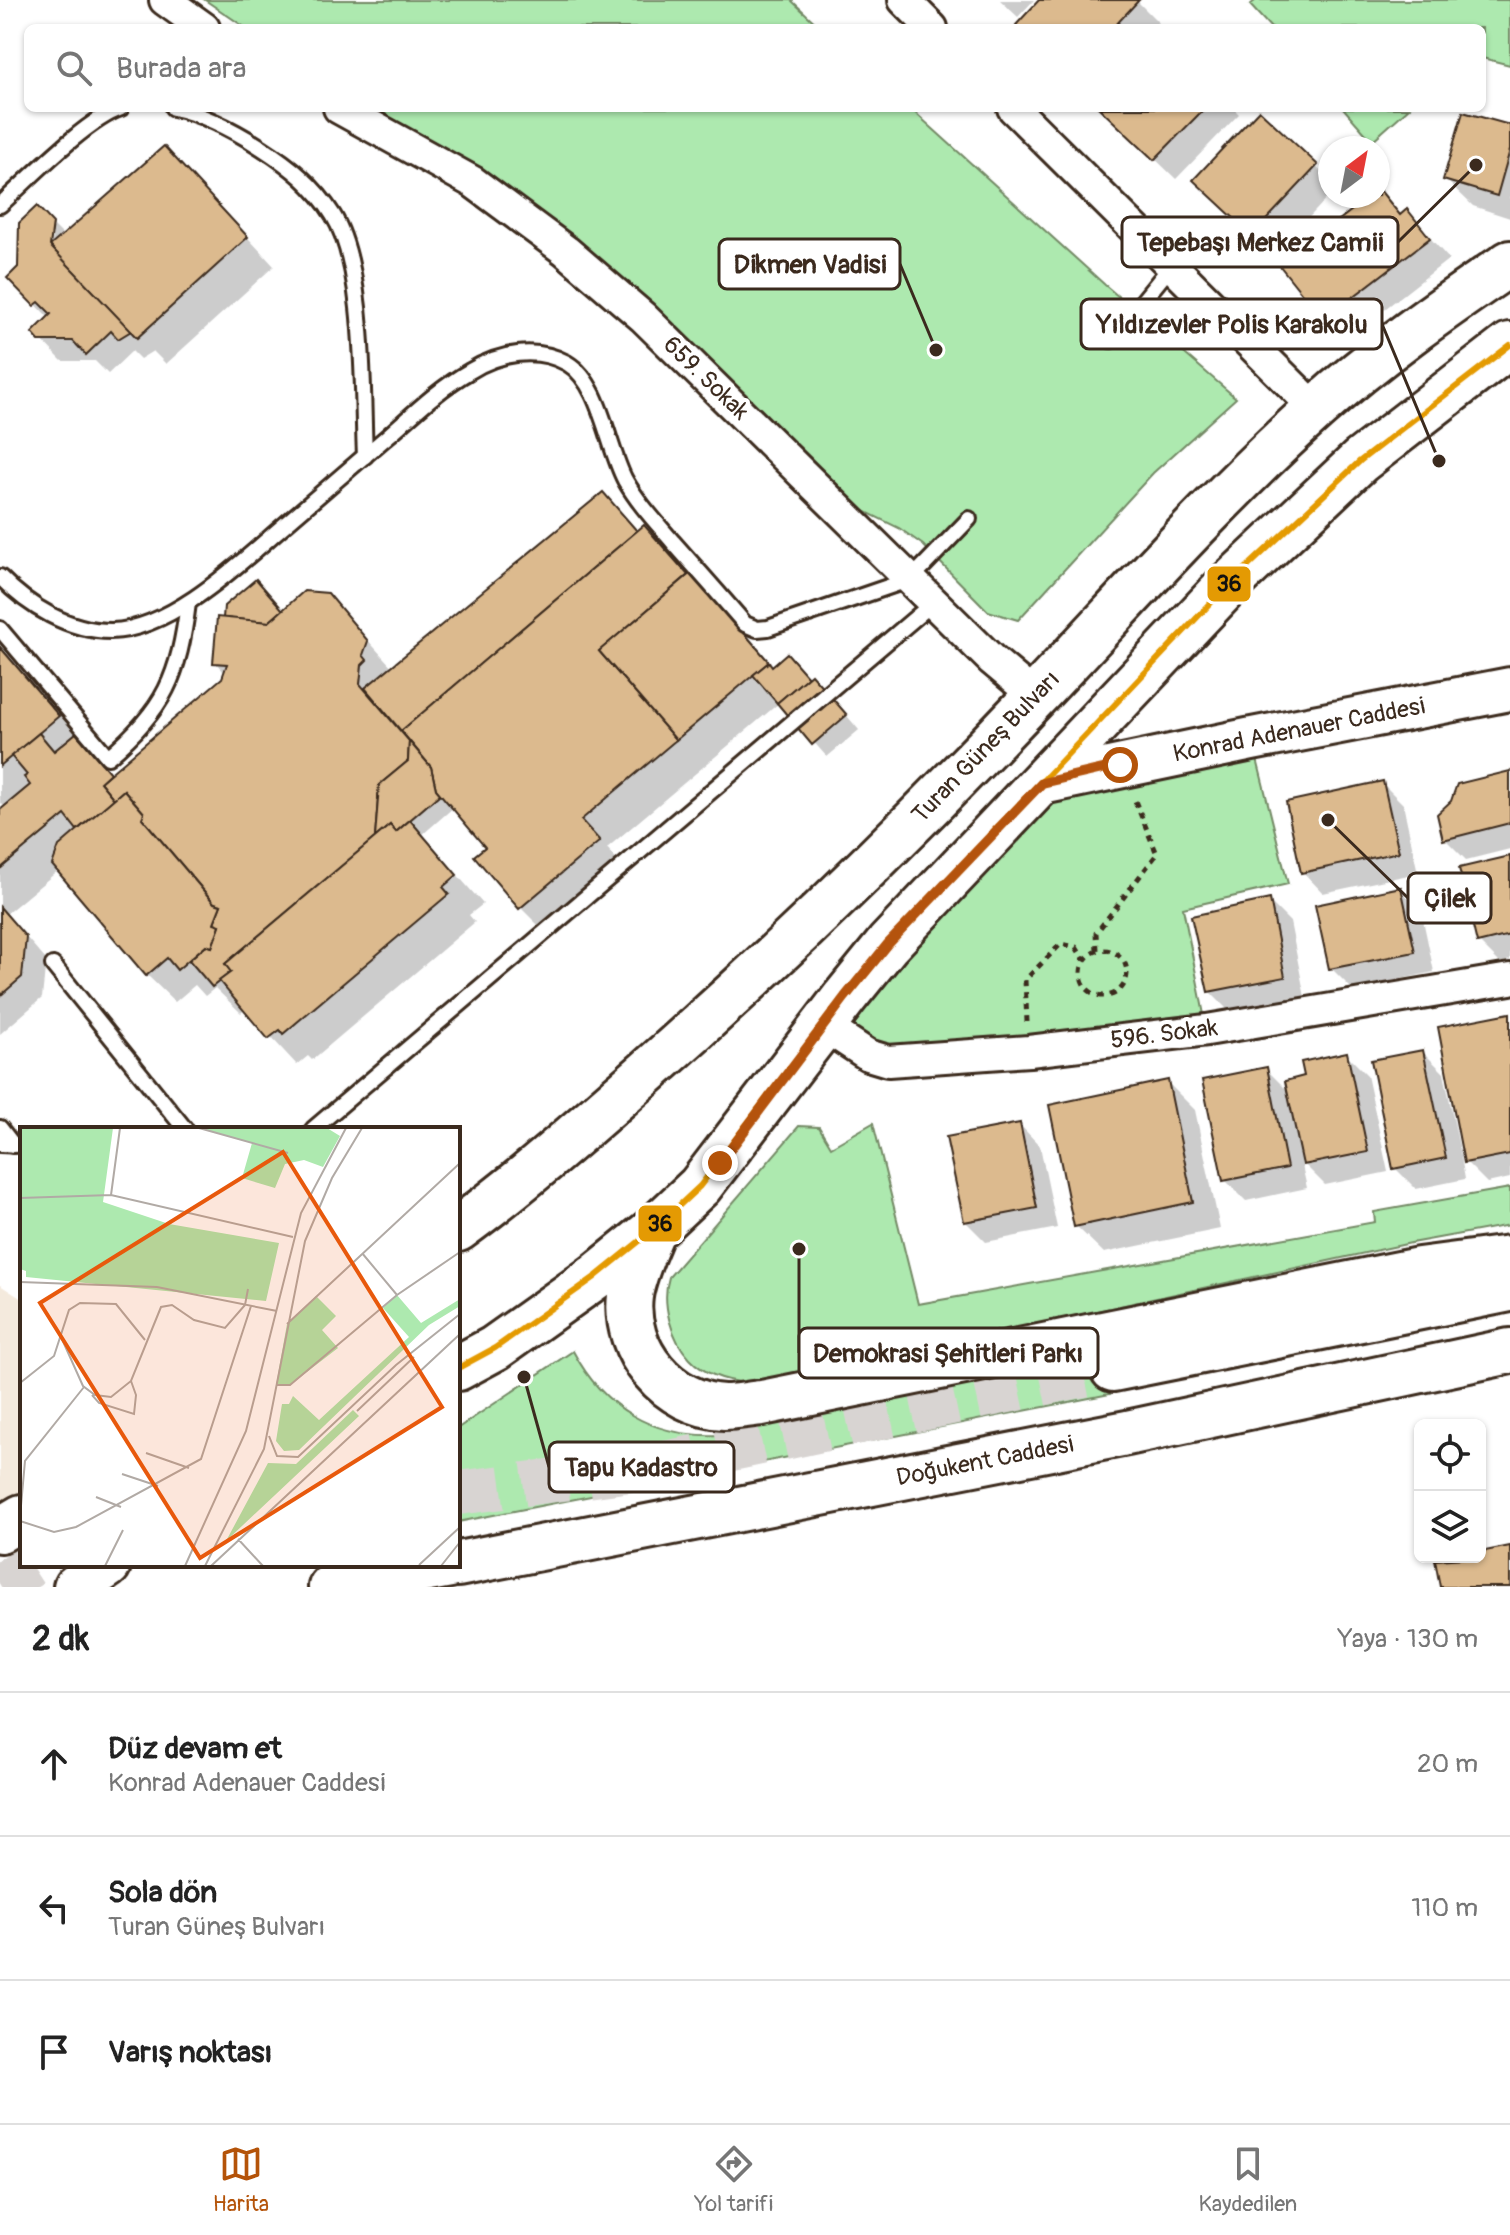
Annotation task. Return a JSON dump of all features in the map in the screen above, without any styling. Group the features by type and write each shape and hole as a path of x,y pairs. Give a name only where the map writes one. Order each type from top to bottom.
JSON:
{"main road":[{"name":"Turan Güneş Bulvarı","path":"460,1227 561,1148 716,1011 945,791 1171,550 1316,409 1419,326 1510,263"},
{"path":"460,1367 505,1341 595,1277 652,1231 700,1186 888,944 1226,587 1360,461 1510,345"},
{"name":"Konrad Adenauer Caddesi","path":"1042,783 1510,689"},
{"path":"652,1231 634,1277 630,1297 629,1325 635,1345 666,1384 693,1400 723,1407 762,1403 1419,1270 1510,1258"},
{"path":"1113,1369 1510,1289"},
{"name":"Doğukent Caddesi","path":"460,1564 1127,1433 1510,1351"},
{"path":"0,1530 20,1518"},
{"path":"76,1587 105,1567"},
{"path":"331,1587 439,1567"}],"street":[{"path":"165,0 198,24"},
{"path":"904,0 928,24"},
{"name":"659. Sokak","path":"346,112 473,182 566,251 643,317 992,660 1035,696"},
{"path":"1017,112 1316,409"},
{"name":"596. Sokak","path":"824,1026 868,1055 888,1061 1029,1051 1207,1030 1510,979"}],"lane":[{"path":"0,205 74,139 110,112"},
{"path":"182,112 248,140 277,158 307,181 334,216 351,262 358,314 365,456"},
{"path":"1111,340 1171,266"},
{"path":"0,577 18,595 55,618 111,631 139,626 188,603 230,572 433,397 471,370 500,357 529,352 553,357 582,374 625,479 642,506 745,624 757,629 768,628 911,579 969,519"},
{"path":"315,1127 934,602"},
{"path":"0,629 108,757 152,712 173,680 183,648 188,603"},
{"path":"53,965 183,1127"},
{"path":"0,1128 12,1145"}],"path":[{"path":"1097,950 1096,933 1157,854 1120,765"},
{"path":"1029,1051 1025,980 1061,944 1076,947 1084,960"},
{"path":"1097,950 1112,951 1123,960 1126,982 1116,993 1102,996 1087,990 1080,976 1084,960 1097,950"}],"shaded area":[{"path":"0,1285 20,1298 20,1518 0,1530"}],"green space":[{"path":"205,0 791,0 817,24 240,24"},
{"path":"1256,0 1510,0 1510,65 1486,59 1486,24 1267,24 1250,5"},
{"path":"380,112 914,112 1105,285 1236,398 1153,473 1018,620 988,611 923,545 899,528 858,508 473,169 439,145"},
{"path":"1347,112 1405,112 1378,136 1368,136"},
{"path":"1252,739 1288,884 1183,908 1207,1030 1029,1051 851,1045 845,997 1042,783"},
{"path":"873,1123 918,1304 1375,1222 1374,1212 1510,1188 1510,1225 1411,1243 926,1348 747,1383 724,1379 702,1369 683,1351 669,1320 666,1298 669,1277 799,1126 819,1127 831,1147"},
{"path":"573,1351 599,1389 632,1416 652,1425 695,1435 719,1435 1099,1354 1110,1394 460,1522 460,1427"}],"building":[{"path":"1039,0 1139,0 1117,24 1017,24"},
{"path":"1103,112 1201,112 1154,160"},
{"path":"1257,112 1261,112 1318,165 1252,235 1193,180"},
{"path":"1463,112 1510,125 1510,150 1497,196 1443,180"},
{"path":"164,146 248,237 137,338 50,246"},
{"path":"1390,203 1400,215 1407,209 1430,238 1323,320 1280,266 1355,208 1390,208"},
{"path":"37,206 53,223 50,246 131,331 118,339 111,331 86,355 73,341 39,341 32,333 51,314 39,302 34,306 7,278 18,267 19,223"},
{"path":"603,492 637,531 401,731 365,688"},
{"path":"644,525 688,575 599,651 676,740 581,820 600,841 519,909 474,856 485,847 436,789 431,767 401,731"},
{"path":"692,572 769,662 676,740 599,651"},
{"path":"256,579 283,610 269,622 223,618 224,606"},
{"path":"304,591 328,593 368,641 363,655 367,660 362,665 360,684 409,741 408,761 379,785 375,838 225,964 231,972 212,987 189,960 206,945 212,947 220,925 214,923 221,905 214,903 142,818 144,813 124,790 114,799 100,782 222,678 227,664 213,663 217,617 269,622"},
{"path":"0,647 59,716 0,766"},
{"path":"787,653 808,677 777,703 753,675 769,662 772,666"},
{"path":"811,674 847,715 812,745 777,703"},
{"path":"39,733 54,751 76,733 110,773 100,782 114,799 77,830 65,815 0,869 0,810 30,785 24,777 27,775 11,756"},
{"path":"409,741 431,767 440,794 396,832 390,825 375,838 379,785 408,761"},
{"path":"1510,771 1510,823 1443,840 1437,814 1451,801 1457,784"},
{"path":"1383,781 1399,852 1301,873 1286,802"},
{"path":"124,790 144,813 142,818 214,903 221,905 214,923 220,925 212,947 206,945 177,970 167,958 146,976 52,865 59,846"},
{"path":"410,820 457,875 443,887 449,894 283,1034 280,1030 268,1039 219,981 231,972 225,964 390,825 396,832"},
{"path":"1510,856 1510,935 1477,943 1459,868"},
{"path":"1401,887 1415,952 1329,969 1315,905"},
{"path":"1270,899 1285,977 1208,992 1191,916"},
{"path":"0,907 26,937 22,977 0,996"},
{"path":"1510,1013 1510,1154 1464,1163 1438,1027"},
{"path":"1423,1050 1446,1158 1393,1169 1371,1060"},
{"path":"1347,1052 1368,1152 1303,1165 1285,1081 1304,1076 1301,1062"},
{"path":"1267,1067 1287,1168 1223,1181 1202,1080"},
{"path":"1168,1080 1193,1202 1074,1227 1049,1105"},
{"path":"1020,1123 1037,1208 964,1222 946,1137"},
{"path":"1510,1546 1510,1587 1440,1587 1436,1563 1486,1563 1486,1551"}],"tunnel":[{"path":"460,1493 631,1470 1113,1369"},
{"path":"0,1585 28,1567"}],"transit line":[{"name":"36","path":"460,1367 495,1348 595,1277 652,1231 700,1186 888,944 1226,587 1360,461 1510,345"}],"place":[{"name":"Tepebaşı Merkez Camii","path":"1476,165"},
{"name":"Dikmen Vadisi","path":"936,350"},
{"name":"Yıldızevler Polis Karakolu","path":"1439,461"},
{"name":"Çilek","path":"1328,820"},
{"name":"Demokrasi Şehitleri Parkı","path":"799,1249"},
{"name":"Tapu Kadastro","path":"524,1377"}],"route":[{"path":"720,1163 888,944 1042,783 1120,765"}]}
